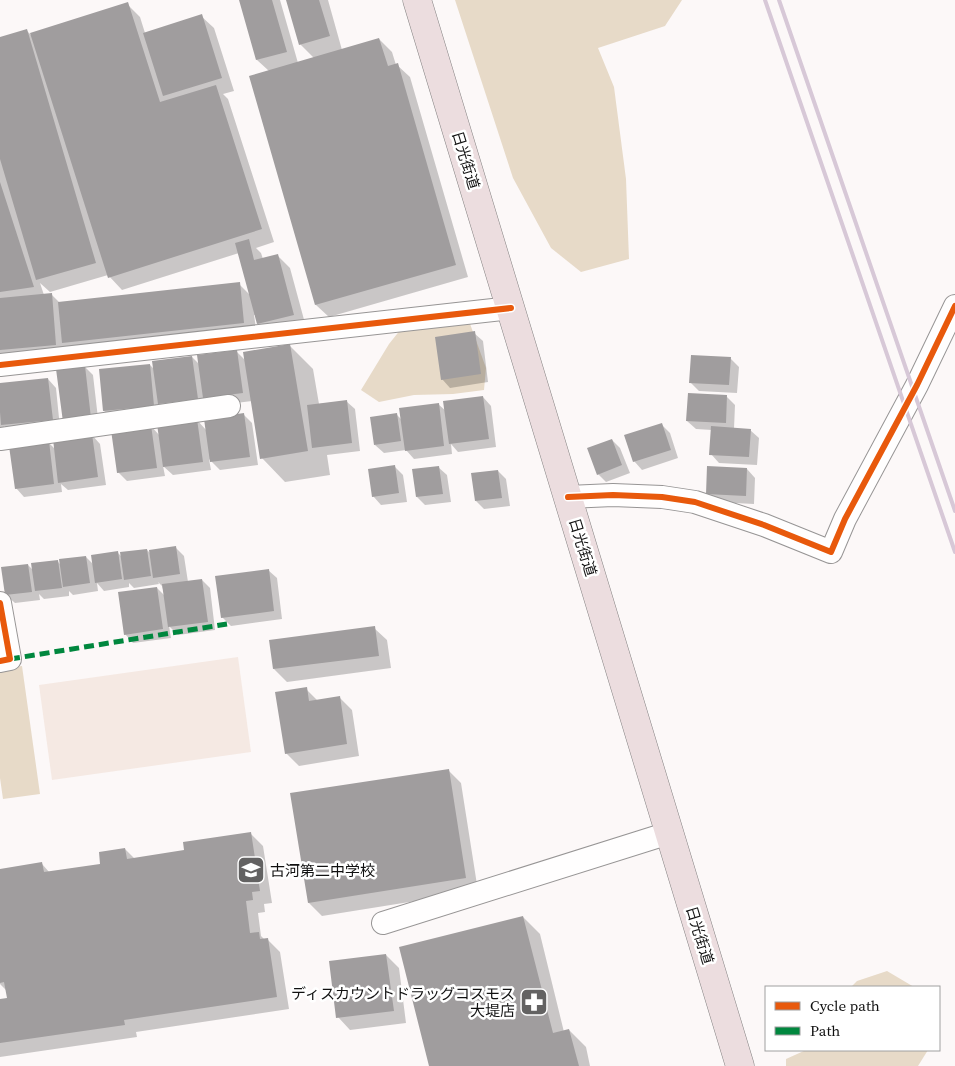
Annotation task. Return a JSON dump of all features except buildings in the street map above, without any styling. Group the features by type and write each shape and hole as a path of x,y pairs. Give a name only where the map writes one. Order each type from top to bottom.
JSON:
{"main road":[{"name":"日光街道","path":"417,0 740,1066"}],"street":[{"path":"568,497 613,495 662,497 695,502 764,525 830,552 845,519 917,385 955,306"},
{"path":"0,365 511,308"},
{"path":"0,439 229,406"},
{"path":"0,603 10,659 0,661"},
{"path":"383,923 669,833"}],"shaded area":[{"path":"455,0 682,0 665,26 598,48 614,87 626,179 629,259 581,272 551,248 513,178"},
{"path":"469,321 486,368 484,390 453,394 414,395 379,402 361,390 389,344 401,329"},
{"path":"238,657 251,752 52,780 39,685"},
{"path":"22,666 40,794 3,799 0,778 0,669"},
{"path":"887,971 912,986 852,986 857,981"},
{"path":"804,1051 927,1051 918,1066 786,1066 786,1059"}],"railway":[{"path":"765,0 955,552"},
{"path":"779,0 955,511"}],"marked path":[{"path":"10,659 227,624"}],"cycle path":[{"path":"568,497 613,495 662,497 695,502 764,525 831,552 845,519 917,385 955,306"},
{"path":"0,365 511,308"},
{"path":"0,603 10,659 0,661"}],"place":[{"name":"古河第二中学校","path":"251,870"},
{"name":"ディスカウントドラッグコスモス 大堤店","path":"534,1002"}]}
